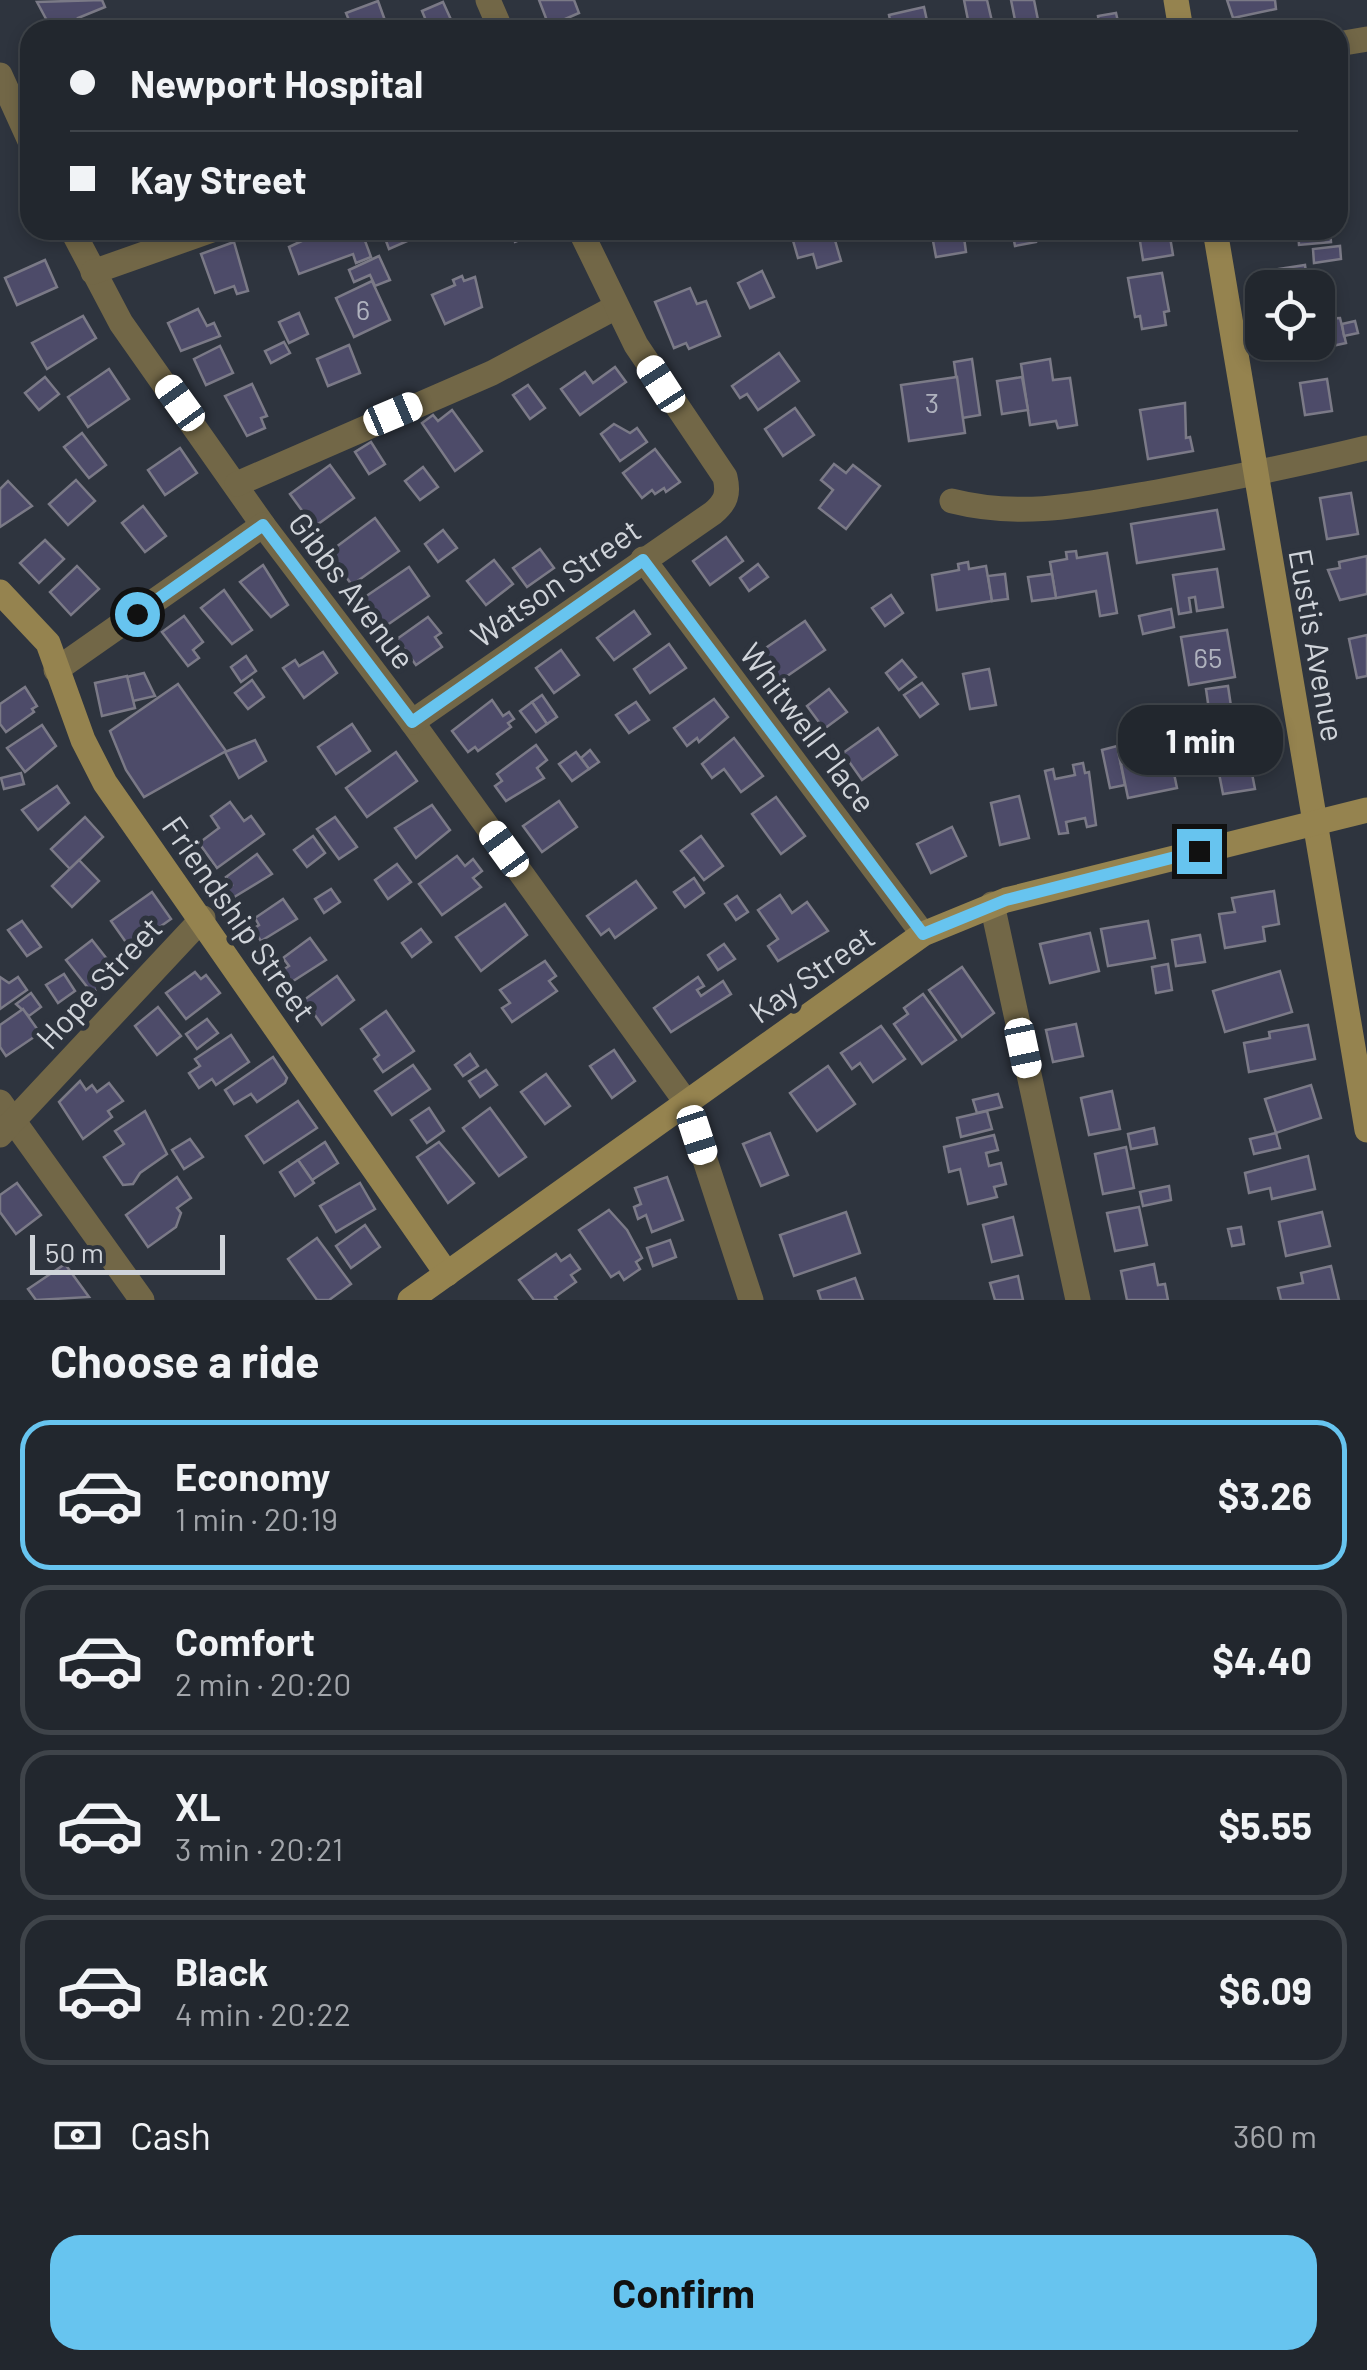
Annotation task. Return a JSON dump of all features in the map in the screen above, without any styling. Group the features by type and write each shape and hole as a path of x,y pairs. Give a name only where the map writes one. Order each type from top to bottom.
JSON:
{"street":[{"path":"0,75 20,119"},
{"name":"Gibbs Avenue","path":"77,240 121,323 263,525 412,722 686,1102 751,1300"},
{"path":"93,272 184,240"},
{"path":"237,484 492,372 616,306 585,240"},
{"name":"Eustis Avenue","path":"1217,240 1367,1130"},
{"name":"Watson Street","path":"412,722 723,505 728,491 726,478 636,345 616,306"},
{"path":"952,501 994,512 1043,512 1256,474 1367,448"},
{"path":"56,670 263,525"},
{"name":"Whitwell Place","path":"643,560 923,934"},
{"name":"Friendship Street","path":"0,592 48,643 105,783 203,918 447,1274"},
{"name":"Kay Street","path":"410,1300 923,934 992,904 1367,810"},
{"path":"992,904 1078,1300"},
{"name":"Hope Street","path":"4,1119 203,918"},
{"path":"4,1119 142,1300"}],"building":[{"path":"102,0 105,7 79,20 47,20 37,2"},
{"path":"539,0 574,0 579,13 563,20 547,20"},
{"path":"964,0 987,0 992,20 968,20"},
{"path":"1011,0 1034,0 1038,20 1015,20"},
{"path":"1227,0 1275,0 1276,9 1233,18"},
{"path":"378,1 385,20 349,20 346,13"},
{"path":"443,2 451,20 426,20 422,11"},
{"path":"924,7 927,20 890,20 889,15"},
{"path":"1116,13 1118,20 1099,20 1098,16"},
{"path":"304,240 365,240 371,257 356,263 353,254 299,274 289,247"},
{"path":"386,240 410,240 389,249"},
{"path":"793,240 835,240 841,261 817,268 813,254 798,258"},
{"path":"933,240 964,240 966,252 936,257"},
{"path":"1014,240 1036,240 1036,242 1015,246"},
{"path":"1140,240 1170,240 1173,255 1143,260"},
{"path":"1299,240 1331,240 1331,242 1299,245"},
{"path":"234,242 248,291 237,294 234,286 215,293 201,254"},
{"path":"1340,246 1341,259 1314,263 1313,249"},
{"path":"379,256 390,280 375,286 370,275 354,282 349,270"},
{"path":"45,260 57,287 17,305 5,278"},
{"path":"1305,265 1306,270 1272,270"},
{"path":"762,271 774,297 750,308 738,283"},
{"path":"1162,273 1169,311 1164,312 1166,325 1142,329 1140,316 1135,317 1128,278"},
{"path":"462,276 464,281 475,277 482,307 445,324 432,295 455,285 453,280"},
{"path":"372,281 390,320 354,337 336,298"},
{"path":"690,288 697,304 706,301 720,336 689,349 686,343 674,348 655,302"},
{"path":"198,309 207,326 214,323 220,336 181,351 168,323"},
{"path":"299,313 308,334 289,343 279,322"},
{"path":"83,316 96,338 47,369 32,343"},
{"path":"1335,318 1340,318 1346,343 1335,345"},
{"path":"1355,321 1358,333 1344,336 1342,324"},
{"path":"284,342 290,353 271,363 265,351"},
{"path":"349,345 360,373 328,386 317,359"},
{"path":"220,346 233,373 206,385 194,359"},
{"path":"779,353 799,381 758,410 747,394 740,398 732,386"},
{"path":"972,359 980,415 962,418 954,362"},
{"path":"1050,359 1053,380 1070,378 1077,425 1058,428 1056,421 1030,425 1021,364"},
{"path":"615,367 626,382 580,415 561,389 585,372 593,383"},
{"path":"109,369 129,399 88,427 68,397"},
{"path":"45,377 59,394 39,410 25,393"},
{"path":"957,377 965,433 909,441 901,385"},
{"path":"1022,377 1028,410 1002,414 997,381"},
{"path":"1327,379 1332,411 1305,415 1300,383"},
{"path":"252,384 267,416 261,418 265,428 247,436 225,396"},
{"path":"528,385 545,408 530,419 513,395"},
{"path":"1185,403 1186,438 1190,437 1193,451 1148,459 1140,410"},
{"path":"795,408 814,435 783,456 765,429"},
{"path":"452,410 482,451 455,471 422,423 433,415 438,421"},
{"path":"614,424 630,433 637,428 647,442 620,461 601,434"},
{"path":"82,433 106,465 89,478 64,447"},
{"path":"371,442 385,464 369,474 355,452"},
{"path":"180,448 197,473 165,495 148,470"},
{"path":"655,449 680,482 666,492 664,488 655,494 652,490 642,498 623,473"},
{"path":"834,464 846,473 853,465 880,486 846,529 819,508 833,490 821,480"},
{"path":"330,465 354,498 314,527 290,494"},
{"path":"423,467 438,487 420,500 405,481"},
{"path":"76,480 95,501 68,525 49,504"},
{"path":"8,481 32,506 0,527 0,489"},
{"path":"1351,493 1358,534 1327,539 1320,498"},
{"path":"143,506 166,536 145,552 122,523"},
{"path":"1217,510 1224,549 1137,563 1131,524"},
{"path":"375,518 399,551 352,585 328,553"},
{"path":"443,530 457,548 438,562 425,544"},
{"path":"726,537 743,561 710,585 693,561"},
{"path":"45,540 64,559 39,583 20,563"},
{"path":"540,549 554,568 527,587 513,568"},
{"path":"1076,551 1077,558 1107,553 1117,613 1100,616 1096,591 1056,598 1050,562 1067,559 1066,552"},
{"path":"1367,556 1367,594 1340,600 1328,570 1340,568 1339,562"},
{"path":"494,560 513,584 486,605 467,581"},
{"path":"968,562 969,569 986,566 992,601 937,610 932,575 959,570 958,564"},
{"path":"758,564 768,577 749,591 740,578"},
{"path":"263,565 288,605 271,617 240,582"},
{"path":"77,566 99,589 71,615 50,592"},
{"path":"409,567 429,596 380,630 359,601"},
{"path":"1217,569 1223,607 1197,611 1195,597 1189,598 1191,612 1179,614 1173,575"},
{"path":"1005,574 1008,599 992,601 988,576"},
{"path":"1052,574 1056,598 1032,601 1028,577"},
{"path":"224,590 252,630 232,644 201,608"},
{"path":"891,595 903,613 885,626 872,608"},
{"path":"1171,609 1174,627 1143,634 1139,616"},
{"path":"634,611 650,634 614,660 597,638"},
{"path":"184,616 203,642 193,650 199,658 188,666 162,632"},
{"path":"428,617 441,633 435,637 442,647 416,665 397,639"},
{"path":"805,621 825,650 777,683 757,654"},
{"path":"1227,630 1235,677 1189,685 1181,637"},
{"path":"1367,635 1367,676 1357,678 1349,639"},
{"path":"669,644 686,668 650,693 634,669"},
{"path":"561,650 579,675 554,693 536,668"},
{"path":"323,652 337,673 304,698 283,668 295,660 299,666"},
{"path":"246,656 256,671 241,682 231,667"},
{"path":"902,660 916,677 899,690 886,673"},
{"path":"989,669 996,705 970,709 963,674"},
{"path":"144,673 155,696 133,701 127,677"},
{"path":"127,676 135,708 102,716 95,683"},
{"path":"252,680 264,697 248,709 235,693"},
{"path":"922,683 938,704 920,717 904,695"},
{"path":"178,684 226,751 144,797 126,770 110,731"},
{"path":"1228,686 1232,713 1210,717 1206,689"},
{"path":"25,687 37,706 6,732 0,724 0,704"},
{"path":"829,689 847,712 824,729 807,706"},
{"path":"542,695 557,717 547,724 532,702"},
{"path":"714,699 728,717 699,742 697,738 687,746 674,728"},
{"path":"492,700 503,716 509,712 514,719 508,723 511,727 478,751 475,747 468,752 452,731"},
{"path":"532,702 547,724 536,732 520,711"},
{"path":"636,702 649,720 629,733 616,715"},
{"path":"352,724 370,751 336,774 318,747"},
{"path":"42,725 56,746 25,772 7,748"},
{"path":"878,728 897,755 862,780 843,753"},
{"path":"734,738 763,776 741,792 724,769 712,778 702,764"},
{"path":"255,740 266,761 239,778 225,752"},
{"path":"536,745 547,760 537,768 544,778 506,801 495,786 502,781 497,774"},
{"path":"1117,746 1125,785 1110,788 1102,750"},
{"path":"590,750 599,762 589,769 581,758"},
{"path":"396,752 417,781 367,817 346,788"},
{"path":"576,752 589,769 572,781 559,764"},
{"path":"1170,754 1177,788 1128,798 1121,764"},
{"path":"1249,758 1255,789 1223,794 1217,763"},
{"path":"1083,763 1085,773 1089,772 1096,825 1087,827 1085,818 1066,822 1068,833 1059,834 1045,771 1053,769 1055,779 1075,775 1073,765"},
{"path":"21,773 24,784 4,789 1,778"},
{"path":"57,786 69,803 38,830 22,810"},
{"path":"1019,796 1029,838 1000,845 991,803"},
{"path":"776,797 805,836 781,854 752,814"},
{"path":"559,801 577,827 542,852 523,826"},
{"path":"230,802 244,821 251,816 264,834 217,868 199,843 219,828 211,816"},
{"path":"432,805 450,830 416,858 395,828"},
{"path":"85,817 103,837 70,869 51,849"},
{"path":"335,817 357,847 339,859 317,829"},
{"path":"952,827 966,856 931,873 917,844"},
{"path":"313,836 325,853 307,867 294,850"},
{"path":"701,836 723,866 704,880 681,851"},
{"path":"257,854 272,874 231,899 224,891 232,885 226,877"},
{"path":"457,856 465,866 473,859 482,871 473,878 481,887 442,915 419,884"},
{"path":"79,860 99,881 72,907 52,886"},
{"path":"397,864 411,882 388,899 375,880"},
{"path":"694,878 704,893 685,907 674,892"},
{"path":"636,881 656,908 615,938 609,929 601,935 587,916"},
{"path":"331,889 340,902 324,913 315,899"},
{"path":"1274,891 1279,924 1263,927 1265,941 1225,948 1219,914 1235,912 1232,898"},
{"path":"152,892 171,919 130,948 111,921"},
{"path":"780,895 792,913 807,902 828,931 778,961 768,946 778,939 758,910"},
{"path":"737,896 748,912 736,920 725,904"},
{"path":"283,899 297,919 261,941 253,929 259,925 255,918"},
{"path":"505,904 527,935 481,971 456,937"},
{"path":"22,921 41,947 27,956 8,930"},
{"path":"1148,921 1155,958 1108,966 1101,929"},
{"path":"421,929 431,942 412,957 402,943"},
{"path":"1090,933 1099,971 1050,983 1040,944"},
{"path":"1200,935 1205,962 1176,966 1172,940"},
{"path":"310,938 326,960 290,983 281,971 289,966 283,958"},
{"path":"92,940 118,973 92,993 66,960"},
{"path":"724,944 735,959 718,970 708,955"},
{"path":"545,961 556,976 549,981 557,991 512,1022 502,1008 510,1003 500,990"},
{"path":"1168,964 1172,990 1156,993 1152,967"},
{"path":"962,967 994,1013 962,1037 929,990"},
{"path":"1280,971 1292,1012 1225,1032 1213,991"},
{"path":"195,972 201,979 206,975 220,993 186,1019 166,993"},
{"path":"64,974 75,991 58,1003 46,985"},
{"path":"337,976 354,1000 322,1025 304,1000"},
{"path":"0,977 9,983 18,977 27,990 0,1009"},
{"path":"698,977 704,986 697,990 701,996 723,981 731,994 671,1032 654,1008"},
{"path":"31,993 41,1007 29,1016 16,1004"},
{"path":"923,994 956,1040 922,1064 894,1024 908,1014 904,1008"},
{"path":"158,1007 181,1036 157,1055 135,1026"},
{"path":"23,1009 40,1033 6,1056 0,1047 0,1025"},
{"path":"386,1011 414,1051 383,1072 374,1059 379,1055 361,1029"},
{"path":"207,1019 218,1033 197,1049 186,1034"},
{"path":"1076,1024 1083,1056 1053,1062 1046,1030"},
{"path":"1308,1025 1315,1059 1249,1072 1244,1043 1270,1038 1269,1032"},
{"path":"881,1026 905,1059 873,1082 860,1063 852,1069 841,1053"},
{"path":"231,1035 249,1062 216,1085 212,1079 199,1088 189,1073 200,1066 195,1059"},
{"path":"614,1050 635,1081 612,1098 590,1066"},
{"path":"470,1054 478,1066 463,1076 455,1065"},
{"path":"273,1057 287,1078 285,1083 257,1102 251,1094 234,1104 225,1090"},
{"path":"413,1065 430,1089 392,1115 375,1091"},
{"path":"828,1066 855,1104 817,1131 790,1093"},
{"path":"486,1070 497,1085 480,1097 469,1081"},
{"path":"546,1074 570,1106 545,1124 521,1092"},
{"path":"80,1081 86,1090 92,1085 97,1092 109,1083 123,1101 108,1111 112,1117 83,1139 59,1102"},
{"path":"1311,1085 1321,1118 1276,1133 1265,1099"},
{"path":"1112,1091 1120,1129 1089,1135 1081,1098"},
{"path":"998,1094 1002,1107 977,1113 973,1100"},
{"path":"298,1101 317,1128 264,1163 246,1136"},
{"path":"429,1108 444,1131 427,1143 411,1120"},
{"path":"490,1108 526,1157 499,1176 463,1128"},
{"path":"145,1111 167,1154 140,1173 133,1184 123,1185 104,1157 124,1144 115,1131"},
{"path":"987,1111 992,1129 961,1137 957,1118"},
{"path":"1154,1128 1157,1144 1131,1149 1128,1134"},
{"path":"770,1133 788,1175 761,1186 743,1144"},
{"path":"1276,1133 1280,1148 1254,1154 1250,1139"},
{"path":"994,1135 998,1150 986,1153 989,1166 1001,1163 1006,1184 994,1187 997,1197 968,1204 960,1169 949,1172 944,1147"},
{"path":"190,1139 203,1157 184,1169 172,1150"},
{"path":"325,1142 338,1163 312,1180 298,1160"},
{"path":"439,1142 474,1183 448,1203 417,1157"},
{"path":"1126,1147 1134,1188 1103,1194 1095,1154"},
{"path":"1308,1156 1315,1189 1272,1199 1270,1188 1249,1193 1245,1173"},
{"path":"298,1160 314,1183 295,1196 280,1172"},
{"path":"177,1177 191,1198 177,1208 181,1213 176,1227 148,1247 126,1215"},
{"path":"667,1177 683,1220 652,1232 646,1215 638,1219 634,1207 641,1204 635,1188"},
{"path":"17,1183 41,1215 16,1234 0,1212 0,1195"},
{"path":"360,1183 375,1209 336,1232 320,1206"},
{"path":"1169,1186 1171,1200 1143,1206 1140,1192"},
{"path":"1139,1207 1147,1245 1115,1251 1107,1213"},
{"path":"609,1210 627,1230 642,1258 636,1262 640,1269 624,1280 619,1272 611,1277 579,1230"},
{"path":"846,1212 860,1253 794,1276 780,1235"},
{"path":"1322,1212 1330,1246 1286,1256 1279,1222"},
{"path":"1013,1217 1022,1255 992,1262 983,1225"},
{"path":"365,1225 380,1247 351,1268 336,1246"},
{"path":"1241,1227 1244,1244 1232,1246 1228,1229"},
{"path":"317,1238 351,1284 329,1300 317,1300 288,1259"},
{"path":"670,1240 676,1257 653,1266 647,1248"},
{"path":"556,1254 561,1261 570,1255 580,1269 571,1275 576,1282 555,1297 557,1300 534,1300 519,1280"},
{"path":"65,1264 89,1297 36,1300 28,1289"},
{"path":"1154,1264 1158,1285 1165,1284 1168,1300 1127,1300 1121,1271"},
{"path":"1331,1266 1339,1300 1281,1300 1278,1288 1303,1283 1301,1273"},
{"path":"1018,1276 1023,1300 995,1300 990,1283"},
{"path":"855,1278 863,1300 821,1300 818,1291"}],"route":[{"path":"137,614 263,525 412,722 643,560 923,934 1006,900 1199,851"}]}
